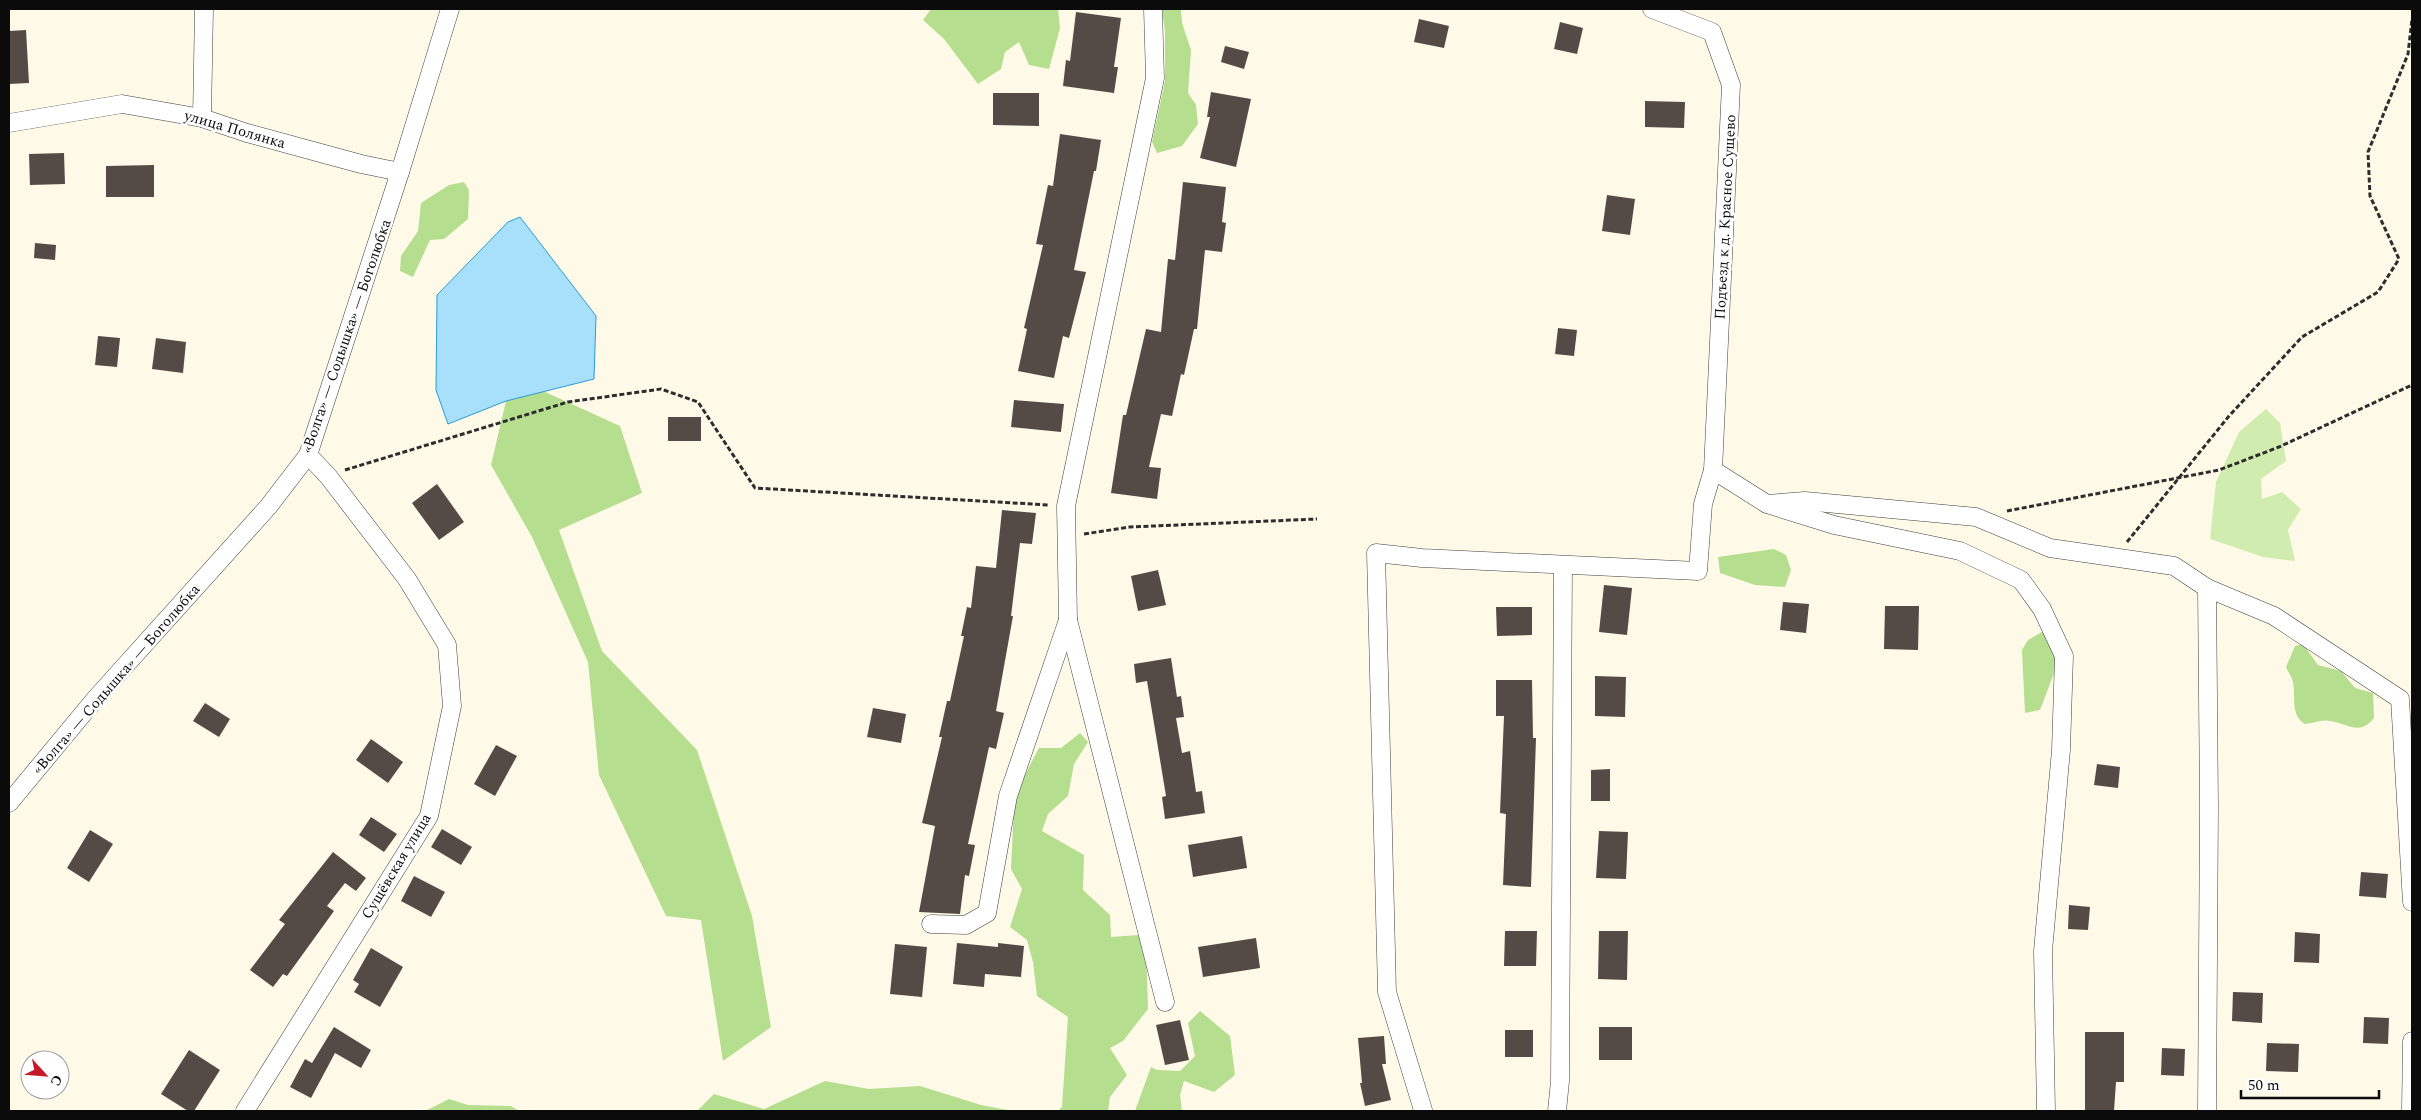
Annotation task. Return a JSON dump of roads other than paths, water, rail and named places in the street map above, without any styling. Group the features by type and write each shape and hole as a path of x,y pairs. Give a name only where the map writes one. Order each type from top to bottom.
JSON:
{"street":[{"path":"202,118 204,9"},
{"name":"«Волга» — Содышка» — Боголюбка","path":"9,803 96,698 268,508 308,455 400,172 450,9"},
{"path":"1153,9 1155,78 1066,514 1068,620 1165,1002"},
{"name":"Подъезд к д. Красное Сущево","path":"1563,565 1698,571 1703,504 1713,470 1731,84 1712,32 1652,9"},
{"name":"улица Полянка","path":"9,123 122,104 202,118 247,133 342,159 400,172"},
{"name":"Сущёвская улица","path":"245,1111 429,816 452,706 447,645 407,580 328,476 308,455"},
{"path":"1713,470 1767,504 1834,525 1960,551 2021,580 2042,609 2064,656 2061,750 2043,951 2046,1111"},
{"path":"1767,504 1804,500 1976,517 2050,548 2174,566 2207,588 2274,616 2400,699 2412,902"},
{"path":"1423,1110 1387,992 1376,553 1422,558 1563,565 1560,1081 1557,1111"},
{"path":"2207,588 2209,797 2207,1111"},
{"path":"932,924 966,925 987,913 1008,796 1068,620"},
{"path":"2411,1111 2412,1040"}],"water":[{"path":"520,217 596,316 594,379 506,401 448,424 436,390 437,295 508,222"}]}
